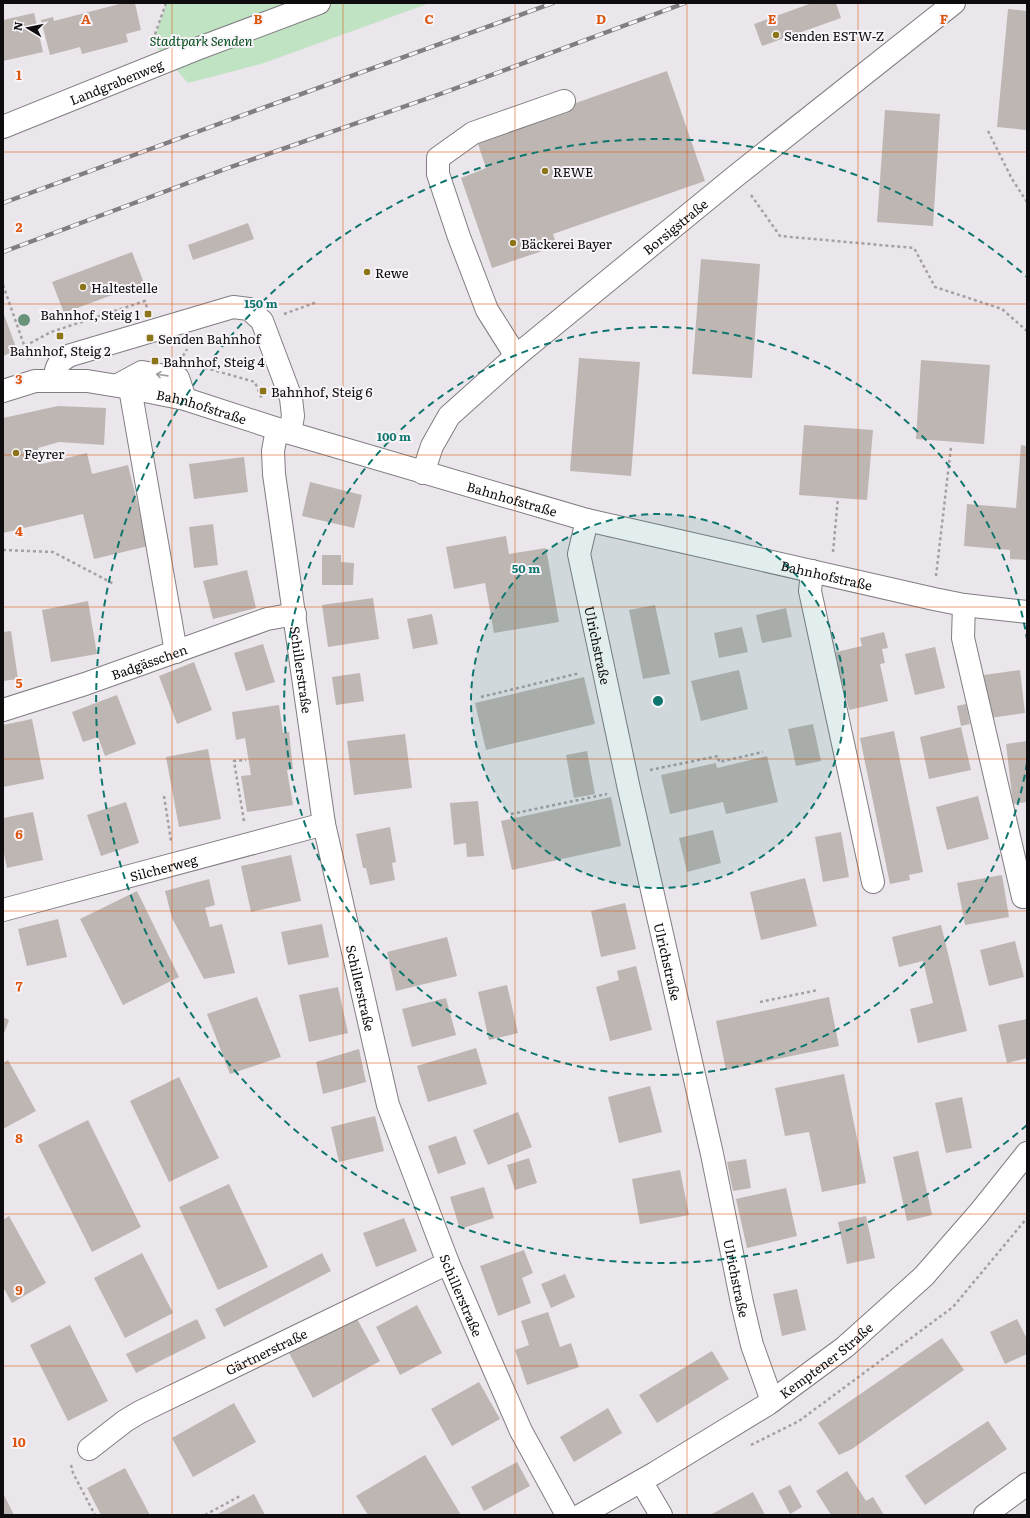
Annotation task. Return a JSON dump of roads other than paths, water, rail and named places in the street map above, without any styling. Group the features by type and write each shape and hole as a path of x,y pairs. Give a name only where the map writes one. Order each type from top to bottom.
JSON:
{"street":[{"name":"Landgrabenweg","path":"3,127 194,50 319,3"},
{"name":"Borsigstraße","path":"423,473 432,446 449,416 516,356 737,175 954,3"},
{"path":"516,356 487,310 458,237 438,174 438,158 473,133 564,101"},
{"name":"Schillerstraße","path":"45,380 55,370 58,363 71,355 233,307 249,309 262,321 291,398 293,416 283,431 273,451 274,474 324,824 388,1105 448,1263 521,1431 567,1515"},
{"name":"Bahnhofstraße","path":"124,386 142,372 178,378 185,399 283,431 588,520 934,599 964,605 1027,612"},
{"path":"3,391 45,380 87,381 124,386 176,652"},
{"name":"Ulrichstraße","path":"588,520 579,554 628,782 713,1160 742,1302 752,1345 772,1401"},
{"path":"822,573 810,591 873,882"},
{"path":"964,605 963,638 1023,897"},
{"name":"Badgässchen","path":"3,710 85,684 267,619 295,614"},
{"name":"Silcherweg","path":"3,910 176,865 324,824"},
{"name":"Kemptener Straße","path":"581,1515 641,1481 772,1401 845,1347 924,1276 979,1213 1027,1153"},
{"name":"Gärtnerstraße","path":"89,1449 125,1421 140,1412 448,1263"},
{"path":"641,1481 661,1515"},
{"path":"985,1515 1027,1484"}],"railway":[{"path":"3,203 553,3"},
{"path":"3,252 228,168 443,93 685,3"}],"place":[{"name":"Senden ESTW-Z","path":"776,35"},
{"name":"REWE","path":"545,171"},
{"name":"Bäckerei Bayer","path":"513,243"},
{"name":"Rewe","path":"367,272"},
{"name":"Haltestelle","path":"83,287"},
{"name":"Bahnhof, Steig 1","path":"148,314"},
{"name":"Bahnhof, Steig 2","path":"60,336"},
{"name":"Senden Bahnhof","path":"150,338"},
{"name":"Bahnhof, Steig 4","path":"155,361"},
{"name":"Bahnhof, Steig 6","path":"263,391"},
{"name":"Feyrer","path":"16,453"}],"park label":[{"name":"Stadtpark Senden","path":"201,40"}]}
